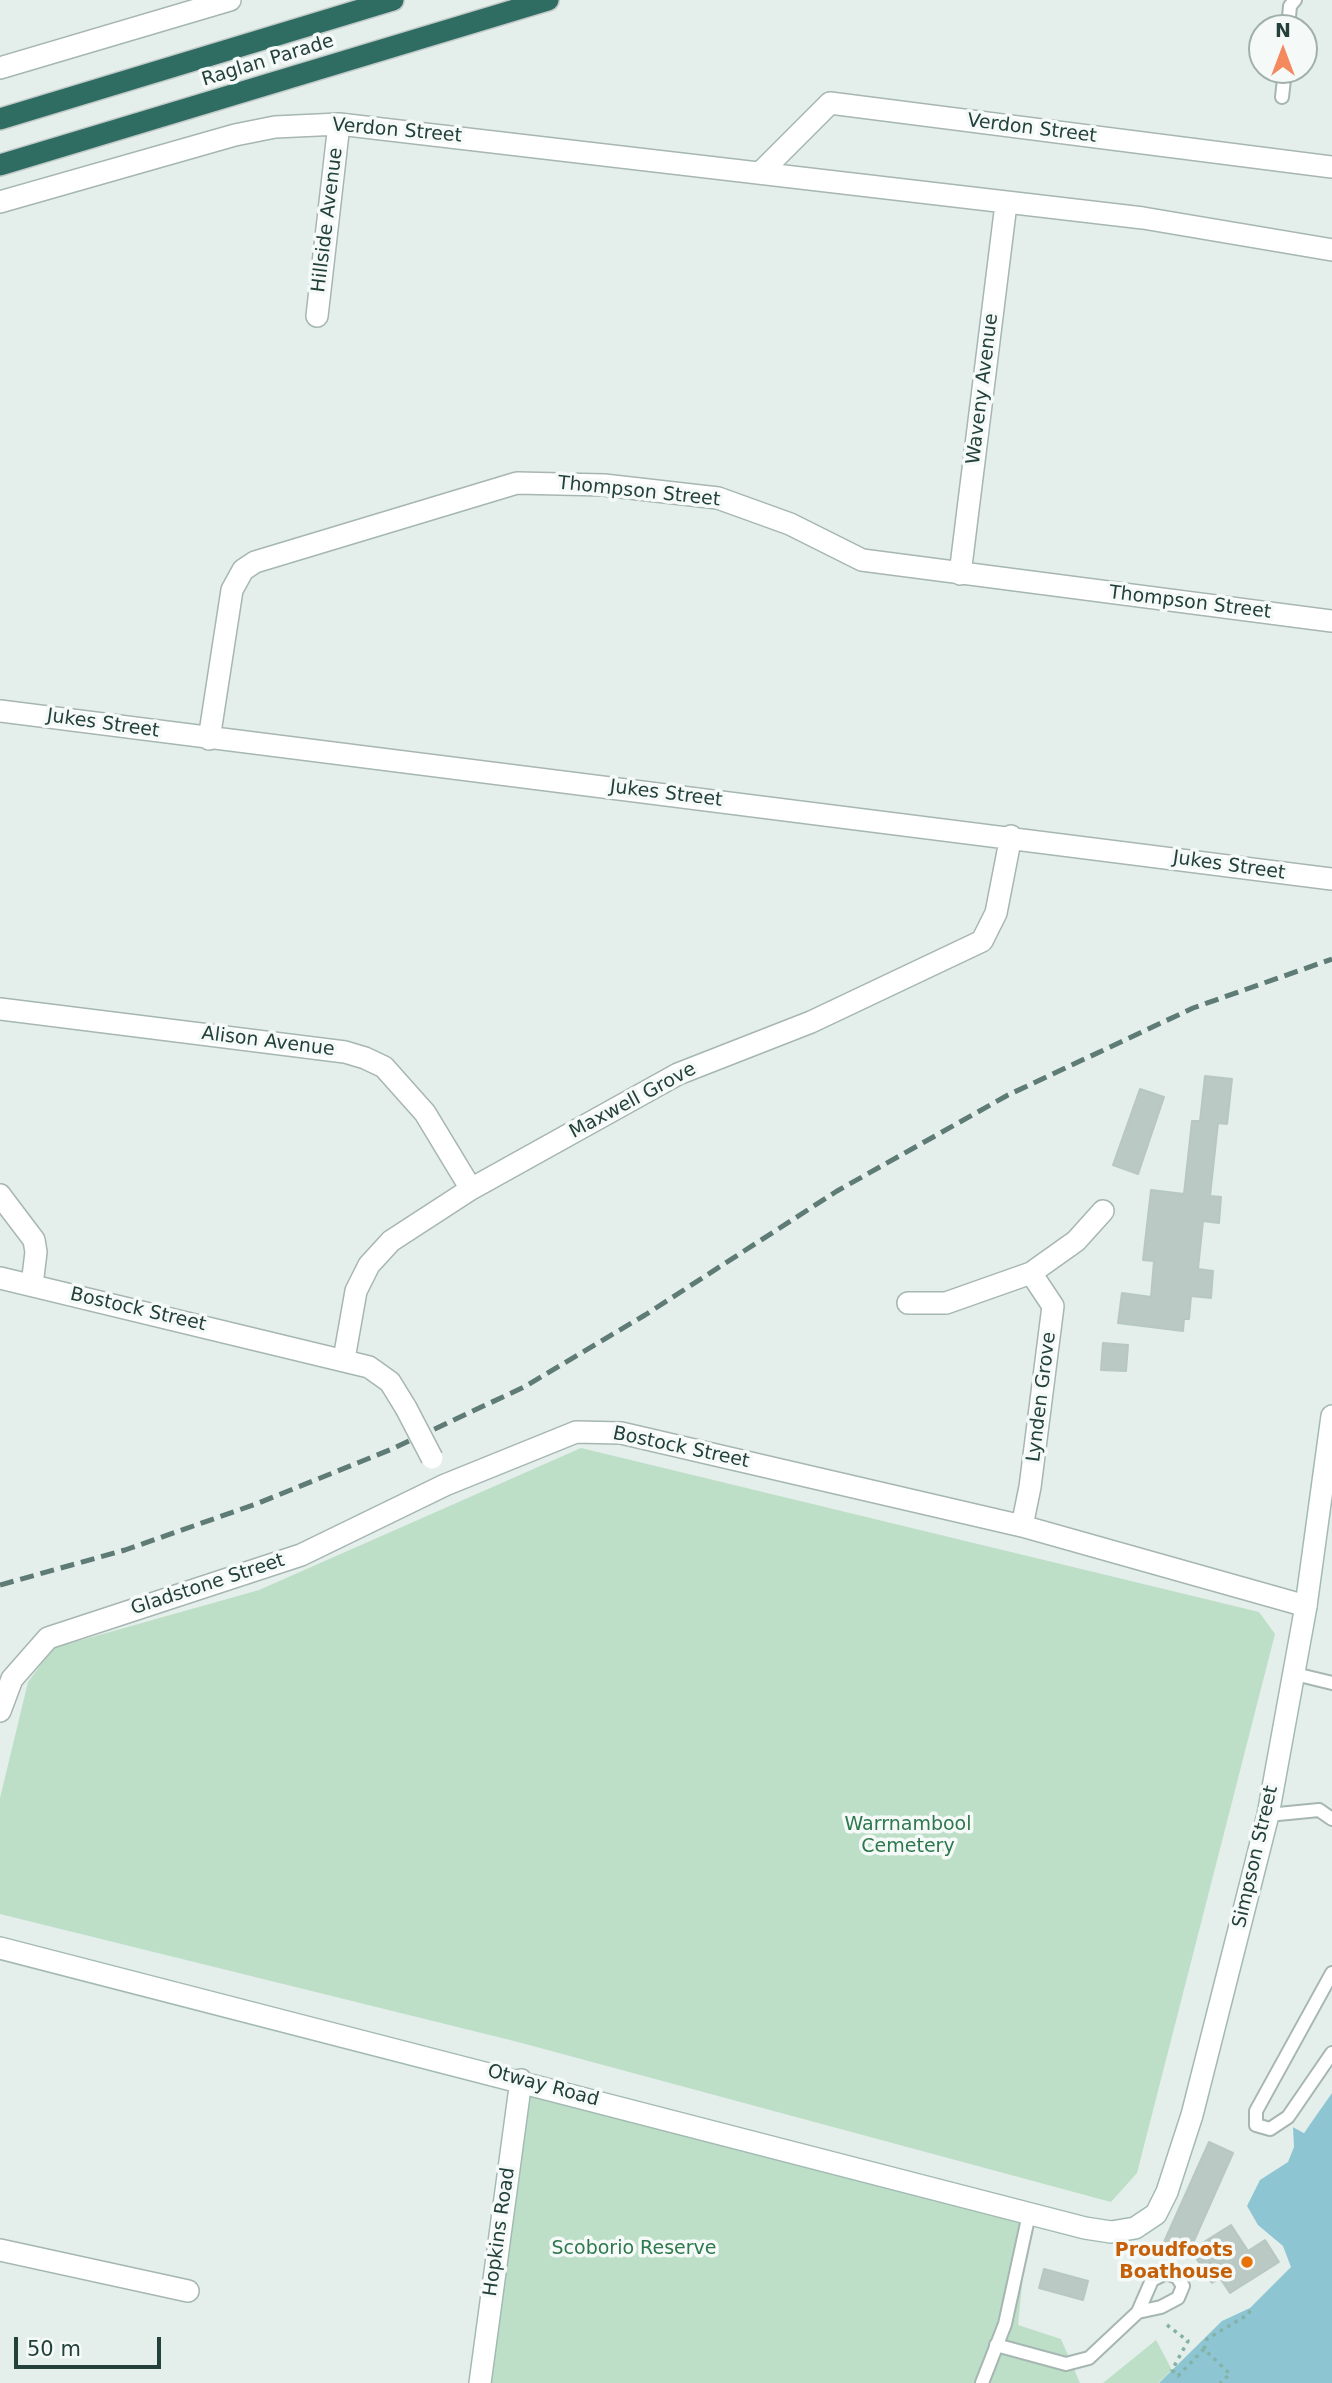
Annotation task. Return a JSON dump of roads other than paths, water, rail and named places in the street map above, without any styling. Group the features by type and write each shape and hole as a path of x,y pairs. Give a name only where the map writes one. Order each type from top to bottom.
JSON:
{"highway":[{"name":"Raglan Parade","path":"0,119 393,0"},
{"name":"Raglan Parade","path":"0,165 548,0"}],"street":[{"path":"0,68 230,0"},
{"name":"Verdon Street","path":"760,173 830,103 1332,167"},
{"name":"Verdon Street","path":"0,202 234,135 275,127 339,124 1143,218 1332,250"},
{"name":"Hillside Avenue","path":"317,316 339,124"},
{"name":"Waveny Avenue","path":"960,574 1006,204"},
{"name":"Thompson Street","path":"209,738 232,590 243,570 255,562 517,483 604,485 718,498 790,524 862,560 1332,621"},
{"name":"Jukes Street","path":"0,711 1011,836 1332,880"},
{"name":"Maxwell Grove","path":"344,1359 356,1291 369,1265 391,1241 471,1189 678,1074 811,1023 982,941 996,913 1011,836"},
{"name":"Alison Avenue","path":"0,1009 345,1052 365,1058 384,1067 425,1113 471,1189"},
{"path":"0,1195 33,1240 36,1252 32,1285"},
{"path":"908,1303 946,1303 1031,1273 1076,1241 1103,1211"},
{"name":"Lynden Grove","path":"1022,1526 1030,1487 1053,1306 1031,1273"},
{"name":"Bostock Street","path":"0,1278 369,1367 390,1382 445,1485 558,1437 576,1432 604,1431 1022,1526 1306,1606"},
{"name":"Simpson Street","path":"1085,2228 1111,2232 1135,2228 1156,2214 1167,2192 1192,2115 1268,1815 1306,1606 1332,1416"},
{"name":"Gladstone Street","path":"0,1711 12,1679 48,1638 301,1555 445,1485"},
{"name":"Otway Road","path":"0,1948 521,2080 1085,2228"},
{"name":"Hopkins Road","path":"480,2383 521,2080"},
{"path":"0,2250 188,2291"}],"lane":[{"path":"1282,97 1283,84"},
{"path":"1295,1674 1332,1683"},
{"path":"1268,1815 1320,1811 1332,1819"},
{"path":"1332,1972 1256,2111 1256,2125 1270,2129 1288,2117 1332,2053"},
{"path":"982,2383 1005,2324 1029,2214"},
{"path":"996,2345 1066,2364 1088,2358 1138,2312"}],"water":[{"path":"1332,2093 1332,2383 1159,2383 1222,2321 1250,2308 1291,2267 1283,2246 1258,2225 1247,2206 1260,2180 1288,2162 1294,2147 1293,2127 1304,2133"}],"railway":[{"path":"0,1585 125,1550 256,1504 392,1449 524,1387 645,1315 837,1191 1008,1095 1193,1008 1332,959"}],"place":[{"name":"Proudfoots Boathouse","path":"1247,2262"}],"park label":[{"name":"Warrnambool Cemetery","path":"908,1836"},
{"name":"Scoborio Reserve","path":"634,2249"}]}
